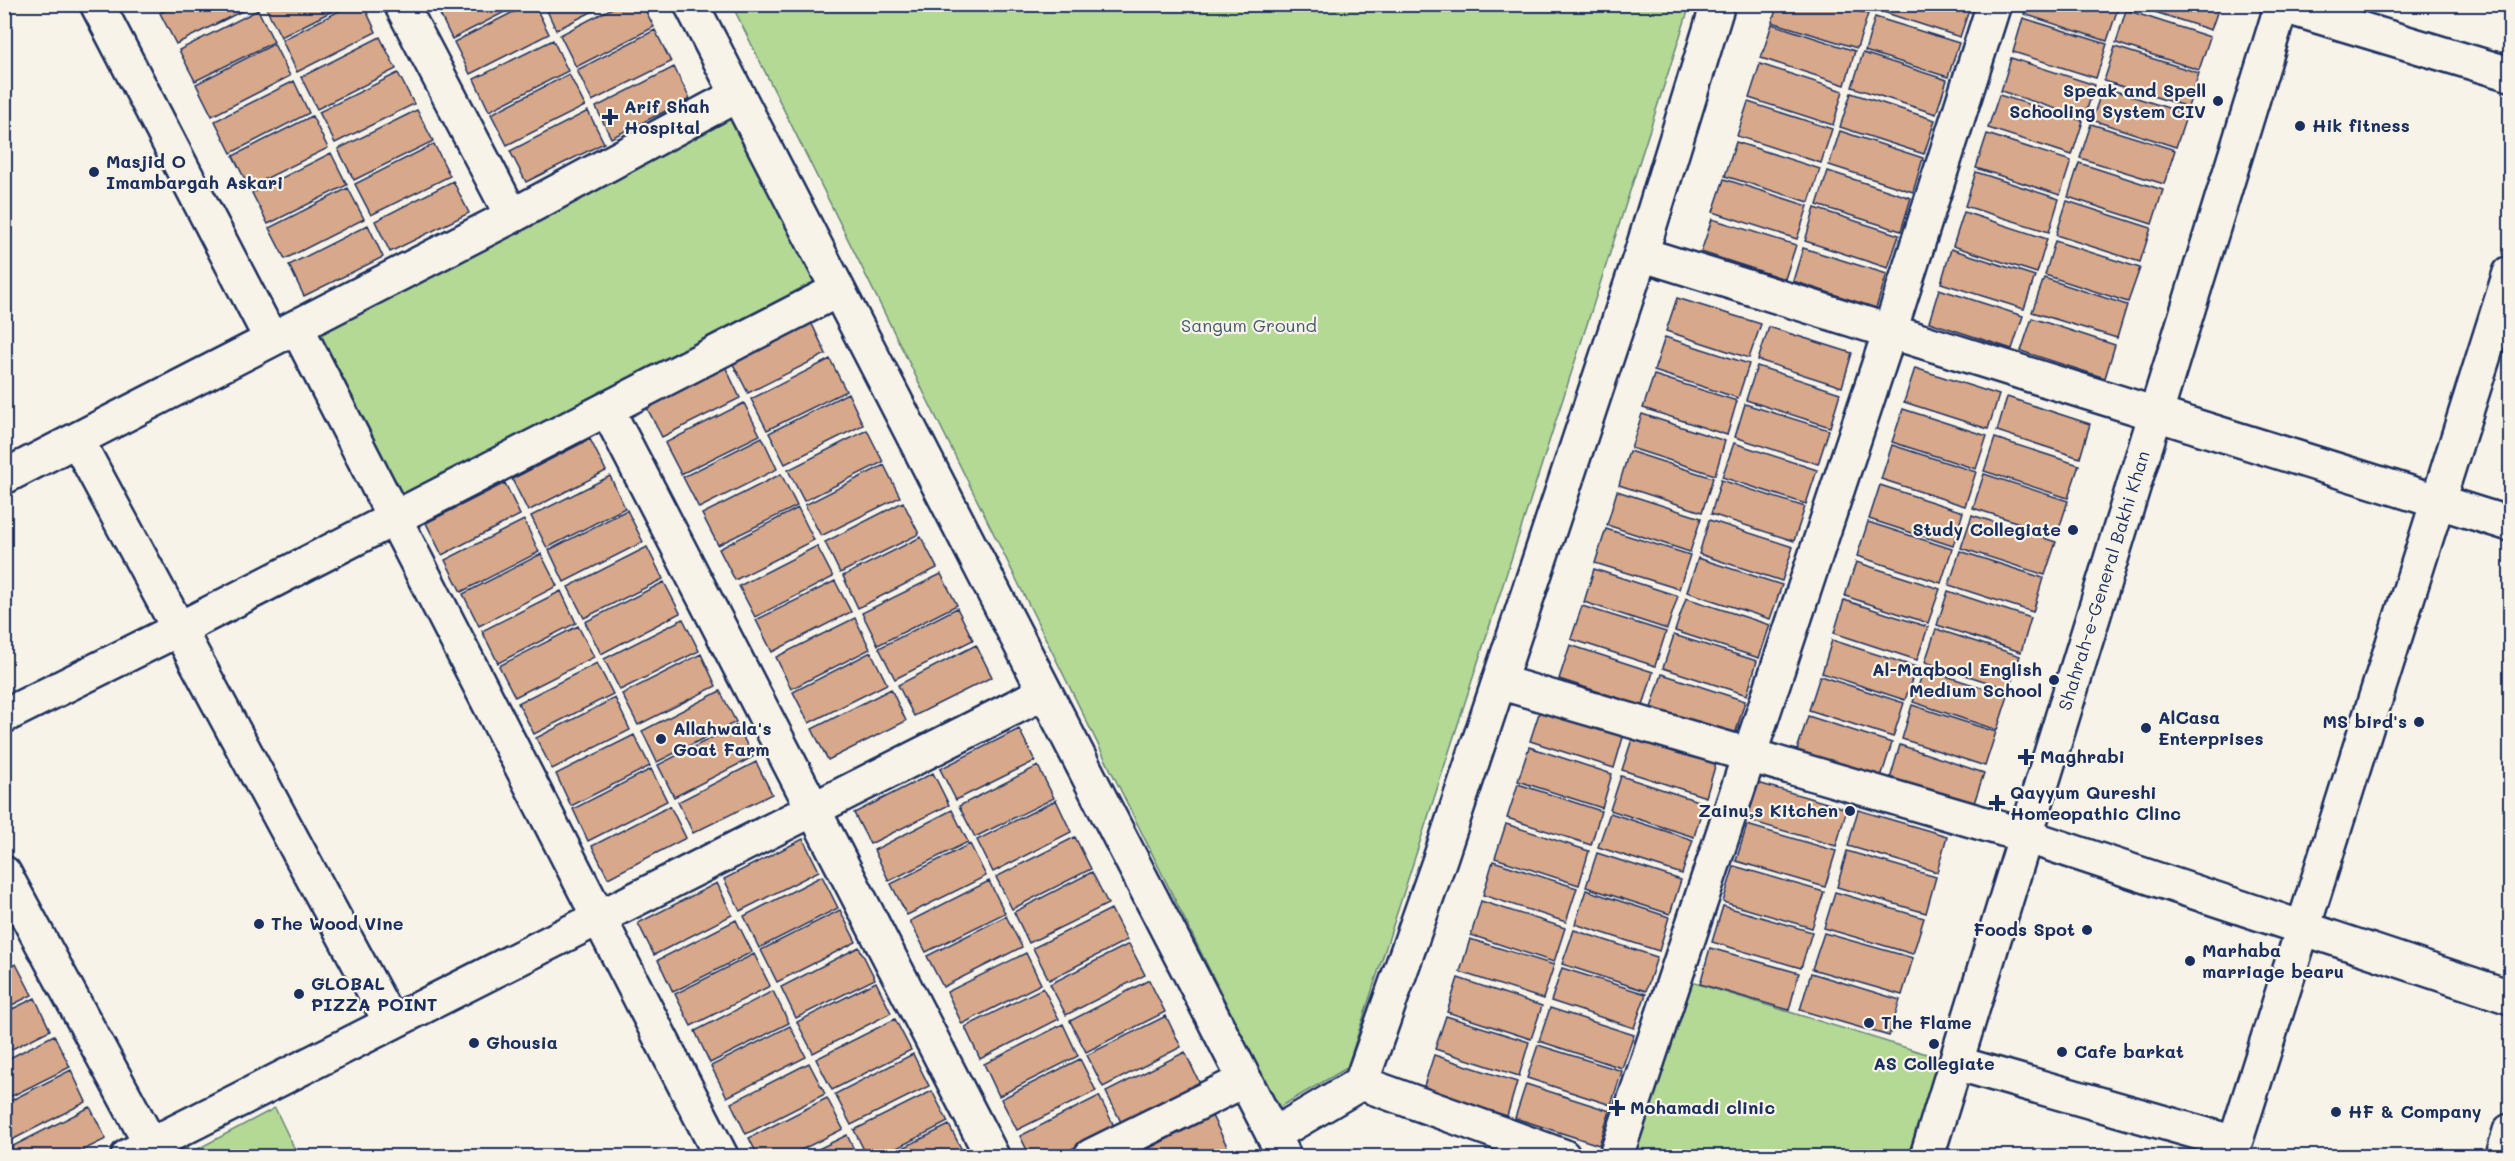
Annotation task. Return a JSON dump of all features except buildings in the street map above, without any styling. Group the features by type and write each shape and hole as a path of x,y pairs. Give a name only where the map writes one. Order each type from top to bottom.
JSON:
{"street":[{"path":"97,4 284,333 394,519 721,1156"},
{"path":"401,4 512,216"},
{"path":"691,4 1278,1146 1361,1083 1440,859 1641,254 1718,4"},
{"path":"1616,1156 1747,755 1890,331 1994,4"},
{"path":"2280,5 2511,74"},
{"name":"Shahrah-e-General Bakhi Khan","path":"1927,1156 2280,5"},
{"path":"4,477 512,216 737,95"},
{"path":"1641,254 2511,524"},
{"path":"1956,1063 2235,1143 2511,273"},
{"path":"4,716 179,629 838,290"},
{"path":"607,409 992,1156"},
{"path":"77,440 391,1023"},
{"path":"1499,682 2026,836 2511,997"},
{"path":"4,873 145,1153 391,1023 1045,692"},
{"path":"1091,1156 1245,1080"},
{"path":"1361,1083 1563,1156"},
{"path":"2503,1156 2511,1131"}],"green space":[{"name":"Sangum Ground","path":"732,5 1690,5 1347,1068 1278,1108"},
{"path":"737,95 838,290 394,519 297,328"},
{"path":"1675,977 1956,1063 1927,1156 1616,1156"},
{"path":"275,1108 298,1156 192,1156 190,1153"}],"place":[{"name":"Speak and Spell Schooling System CIV","path":"2218,101"},
{"name":"Arif Shah Hospital","path":"610,117"},
{"name":"Hik fitness","path":"2300,126"},
{"name":"Masjid O Imambargah Askari","path":"94,172"},
{"name":"Study Collegiate","path":"2073,530"},
{"name":"Al-Maqbool English Medium School","path":"2054,680"},
{"name":"MS bird's","path":"2419,722"},
{"name":"AlCasa Enterprises","path":"2146,728"},
{"name":"Allahwala's Goat Farm","path":"661,739"},
{"name":"Maghrabi","path":"2026,757"},
{"name":"Qayyum Qureshi Homeopathic Clinc","path":"1997,803"},
{"name":"Zainu,s Kitchen","path":"1850,811"},
{"name":"The Wood Vine","path":"259,924"},
{"name":"Foods Spot","path":"2087,930"},
{"name":"Marhaba marriage bearu","path":"2190,961"},
{"name":"GLOBAL PIZZA POINT","path":"299,994"},
{"name":"The Flame","path":"1869,1023"},
{"name":"Ghousia","path":"474,1043"},
{"name":"AS Collegiate","path":"1934,1044"},
{"name":"Cafe barkat","path":"2062,1052"},
{"name":"Mohamadi clinic","path":"1617,1108"},
{"name":"HF & Company","path":"2336,1112"}]}
